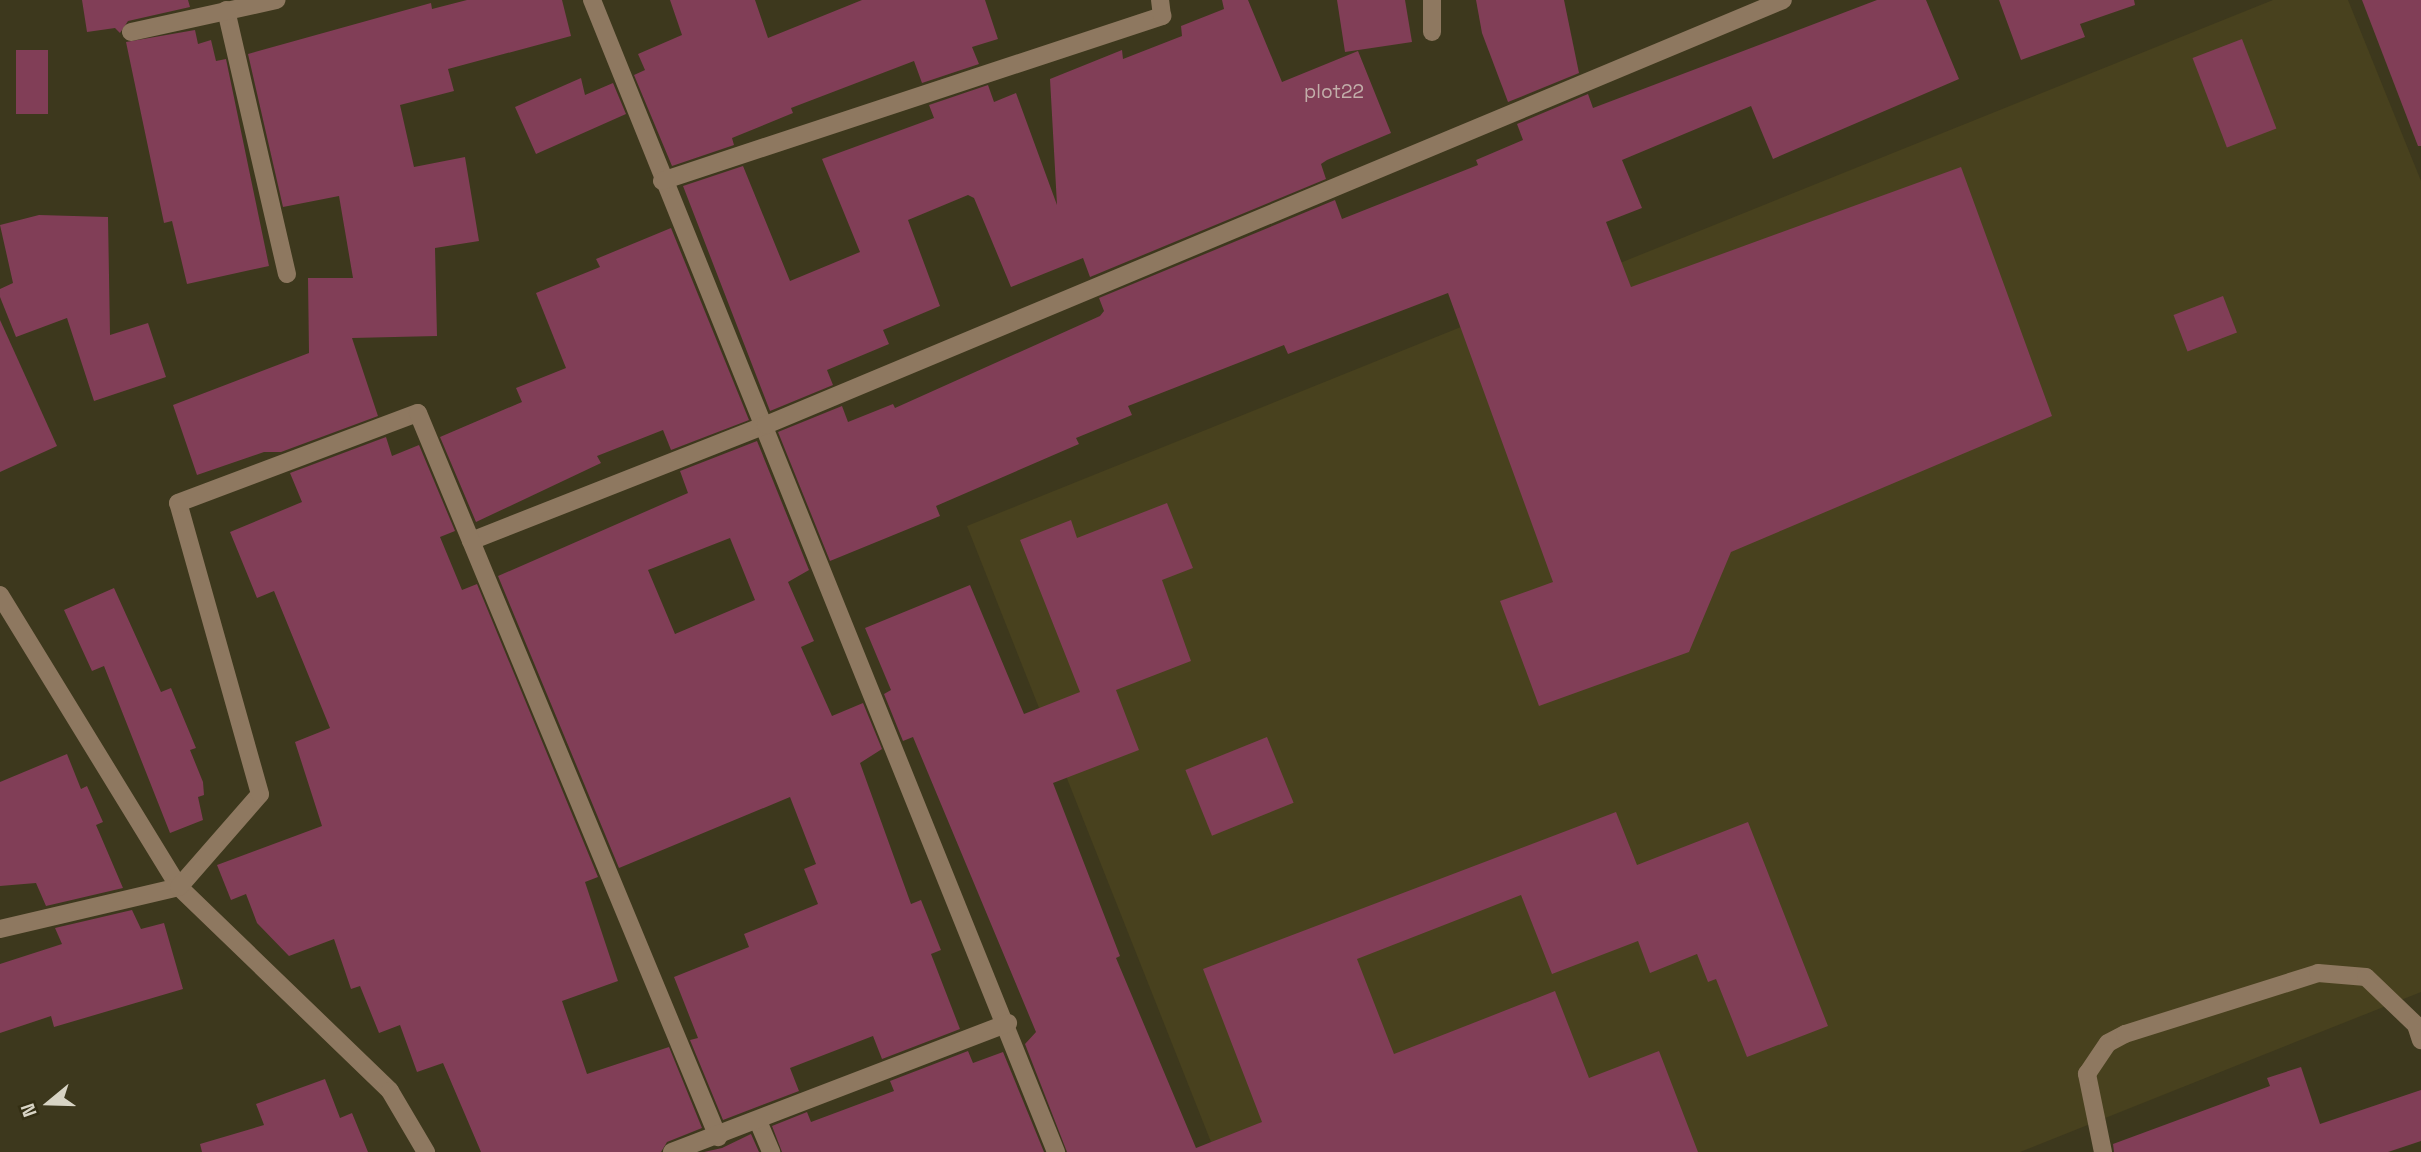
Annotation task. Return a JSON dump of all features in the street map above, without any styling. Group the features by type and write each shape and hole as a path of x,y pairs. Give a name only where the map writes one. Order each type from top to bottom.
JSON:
{"street":[{"path":"131,32 277,0"},
{"path":"592,0 662,181 766,425 1008,1023 1056,1152"},
{"path":"662,181 1162,16 1160,0"},
{"path":"1432,0 1432,32"},
{"path":"471,541 766,425 1783,0"},
{"path":"226,10 288,274"},
{"path":"0,929 179,887 260,794 178,503 418,413 718,1137"},
{"path":"0,595 179,887 390,1091 426,1152"},
{"path":"2103,1152 2087,1074 2108,1043 2125,1034 2318,973 2366,977 2416,1025 2421,1040"},
{"path":"673,1152 718,1137 1008,1023"},
{"path":"758,1121 771,1152"}],"shaded area":[{"path":"2273,0 2348,0 2421,181 2421,992 2020,1152 1215,1152 967,526"}],"building":[{"path":"82,0 188,0 190,7 128,21 120,33 115,28 87,32"},
{"path":"467,0 562,0 571,36 448,69 454,91 400,105 414,167 465,157 479,241 435,248 437,336 352,338 378,416 281,452 264,452 197,475 173,405 309,353 308,278 353,278 339,196 283,207 248,54 431,3 432,9"},
{"path":"670,0 755,0 768,38 862,0 985,0 998,39 972,47 979,64 922,83 914,61 791,108 793,113 732,138 734,145 672,166 634,75 645,70 638,54 682,35"},
{"path":"1222,0 1248,0 1282,82 1358,51 1391,133 1321,164 1326,179 1090,277 1083,258 1011,287 974,198 968,195 908,220 940,306 883,330 889,344 827,370 833,385 770,411 683,186 743,166 790,281 860,252 822,159 934,118 929,105 988,85 994,102 1016,93 1057,205 1050,79 1122,50 1123,59 1182,36 1181,26 1224,9"},
{"path":"1337,0 1405,0 1412,42 1345,52"},
{"path":"1476,0 1564,0 1579,73 1508,102 1482,33"},
{"path":"1877,0 1926,0 1959,79 1773,159 1751,106 1622,160 1642,208 1606,222 1631,287 1961,167 2052,416 1731,552 1689,652 1539,706 1500,601 1553,582 1448,293 1288,354 1284,345 1128,406 1132,415 1076,438 1079,444 936,506 940,516 830,561 778,432 842,406 848,422 893,404 895,408 1100,316 1104,311 1099,298 1335,200 1342,219 1478,165 1476,160 1523,140 1517,124 1588,94 1593,108"},
{"path":"1999,0 2134,0 2135,5 2080,24 2085,37 2021,60"},
{"path":"2362,0 2421,0 2421,146 2418,146"},
{"path":"195,30 198,44 211,40 216,61 226,59 269,266 187,284 172,221 164,223 126,42"},
{"path":"2242,39 2276,129 2227,148 2193,58"},
{"path":"16,50 48,50 48,114 16,114"},
{"path":"581,78 585,95 613,83 626,114 536,154 515,107"},
{"path":"39,215 108,217 110,335 148,323 166,377 94,401 67,318 16,337 0,297 0,289 13,283 0,225"},
{"path":"671,228 749,420 671,450 663,430 597,456 601,463 476,522 440,437 522,402 516,388 566,368 536,293 600,267 596,259"},
{"path":"2223,296 2237,332 2187,351 2174,315"},
{"path":"0,320 57,446 0,472"},
{"path":"386,437 392,456 419,445 455,531 440,537 462,590 477,584 598,877 585,882 618,981 562,1001 587,1074 669,1047 702,1128 667,1142 661,1152 481,1152 443,1063 417,1072 400,1025 379,1033 360,986 351,989 334,939 289,956 257,923 246,894 231,900 217,865 322,826 295,742 330,728 274,591 257,598 230,532 302,502 290,473"},
{"path":"757,441 809,570 788,582 814,641 801,647 832,716 863,703 882,749 860,763 911,904 921,900 941,950 931,954 960,1029 882,1059 873,1036 790,1068 799,1091 723,1120 690,1040 698,1038 674,977 749,947 744,934 818,904 804,869 816,864 790,797 619,868 498,576 688,493 680,471","holes":["730,538 755,600 675,634 648,570"]},
{"path":"1167,503 1193,568 1162,580 1191,661 1116,690 1139,750 1053,783 1120,956 1116,958 1196,1148 1262,1122 1203,969 1616,812 1637,865 1748,822 1828,1026 1747,1057 1716,979 1708,982 1697,954 1650,973 1638,941 1552,974 1521,895 1357,959 1394,1054 1555,991 1589,1078 1659,1051 1698,1152 1067,1152 1025,1044 1036,1032 913,737 903,741 884,694 891,690 865,628 970,585 1024,714 1080,692 1020,540 1071,520 1077,538"},
{"path":"114,588 161,692 171,688 196,748 190,750 203,782 204,795 198,797 203,820 170,833 104,666 92,671 64,610"},
{"path":"1267,737 1294,803 1212,836 1185,770"},
{"path":"67,754 81,789 87,786 103,822 96,825 123,888 46,906 36,883 0,886 0,782"},
{"path":"132,910 141,929 164,923 183,989 54,1027 51,1016 0,1033 0,964 62,944 55,928"},
{"path":"968,1051 973,1063 1003,1052 1044,1152 782,1152 772,1126 807,1112 811,1122 894,1091 890,1081"},
{"path":"2301,1067 2320,1124 2421,1090 2421,1141 2388,1152 2114,1152 2113,1144 2270,1086 2267,1078"},
{"path":"325,1079 340,1118 352,1113 368,1152 202,1152 200,1144 264,1125 256,1104"},
{"path":"751,1134 759,1152 704,1152 722,1148"}]}
